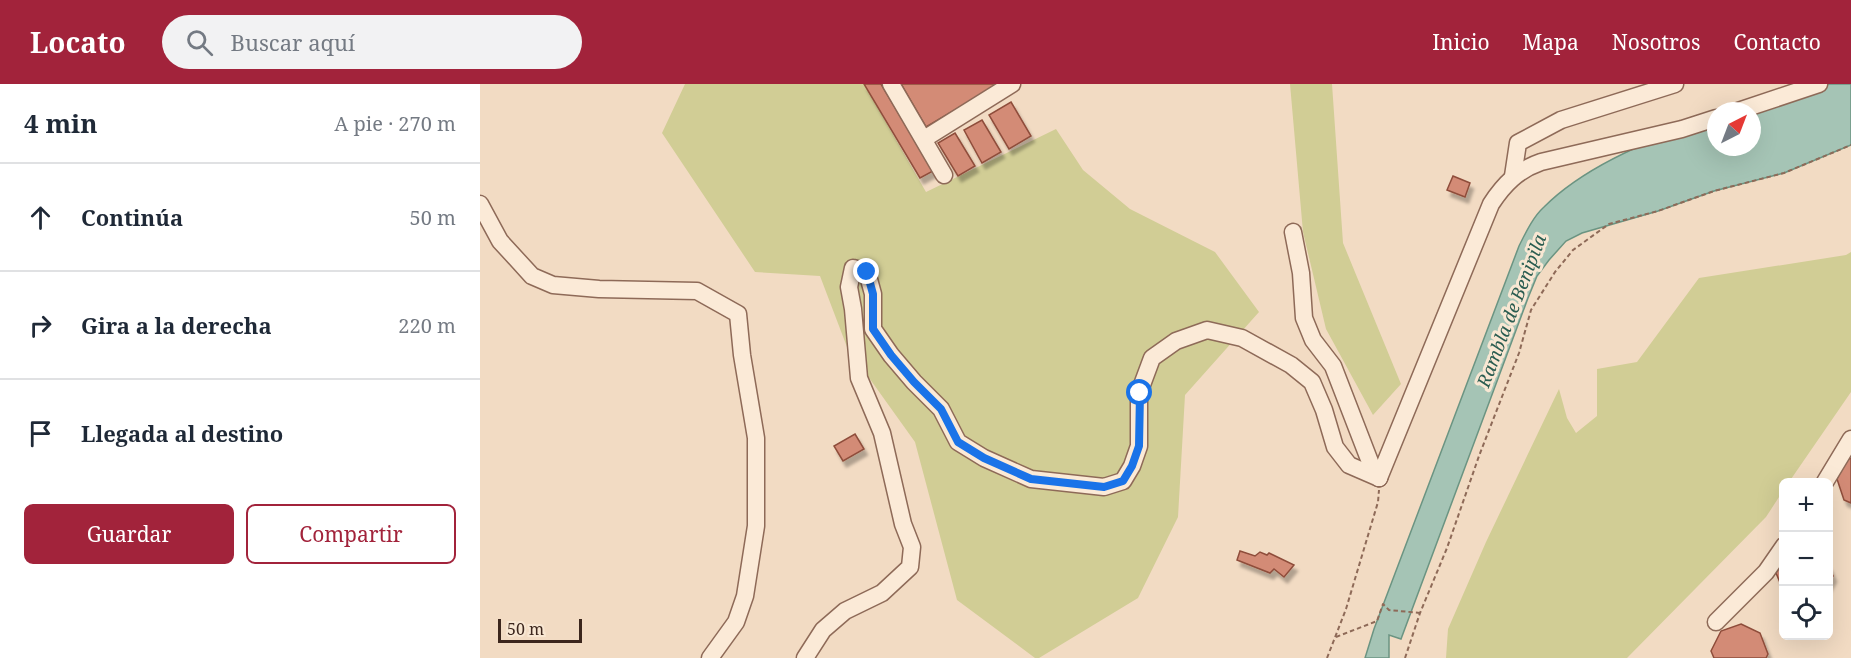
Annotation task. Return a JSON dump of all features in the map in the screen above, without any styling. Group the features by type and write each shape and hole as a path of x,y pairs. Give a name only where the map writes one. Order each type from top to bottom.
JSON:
{"street":[{"path":"891,84 944,175"},
{"path":"924,139 1012,84"},
{"path":"1513,176 1518,143 1561,120 1675,84"},
{"path":"1761,103 1819,84"},
{"path":"1379,478 1491,204 1499,191 1513,176 1528,166 1707,121"},
{"path":"480,204 500,241 532,276 554,285 599,289 697,291 738,314 742,355 756,438 756,526 745,596 736,622 710,658"},
{"path":"1293,232 1301,273 1304,318 1313,340 1332,366 1372,467 1379,478"},
{"path":"805,658 824,630 845,611 882,593 910,567 912,547 903,524 882,433 859,378 849,287 853,268 867,272 873,294 873,329 891,355 941,409 958,442 984,458 1031,479 1104,487 1123,481 1132,466 1139,446 1140,393 1152,358 1176,341 1207,330 1242,338 1291,365 1312,382 1324,410 1335,447 1349,465 1379,478"},
{"path":"1827,478 1851,440"},
{"path":"1716,622 1766,572 1779,553"}],"path":[{"path":"1405,658 1519,353 1531,310 1555,272 1573,250 1609,224 1658,211 1714,191 1784,173 1851,145"},
{"path":"1327,658 1346,609 1378,502 1379,478"},
{"path":"1335,637 1377,621 1383,603 1389,610 1420,613"}],"shaded area":[{"path":"685,84 864,84 926,192 1056,129 1083,170 1130,209 1215,252 1259,312 1185,395 1178,517 1138,598 1039,658 1035,658 957,600 915,442 847,347 820,276 755,272 662,133"},
{"path":"1290,84 1332,84 1343,243 1401,384 1373,415 1326,329 1303,232"},
{"path":"1851,252 1851,392 1792,478 1779,478 1779,497 1766,517 1627,658 1446,658 1448,629 1486,542 1559,389 1567,418 1576,433 1597,416 1597,369 1637,362 1699,278 1846,255"}],"water":[{"name":"Rambla de Benipila","path":"1819,84 1851,84 1851,145 1784,173 1714,191 1658,211 1582,233 1566,241 1537,276 1401,639 1389,635 1389,658 1365,658 1519,246 1536,215 1562,191 1602,164 1648,142 1707,121 1707,156 1761,156 1761,107"}],"building":[{"path":"864,84 881,84 933,171 920,178"},
{"path":"901,84 999,84 926,127"},
{"path":"1011,102 1031,136 1009,149 989,115"},
{"path":"982,120 1001,152 982,163 964,130"},
{"path":"955,133 975,166 958,176 938,143"},
{"path":"1453,176 1470,183 1465,197 1447,190"},
{"path":"855,434 864,449 843,461 834,446"},
{"path":"1851,458 1851,503 1844,500 1837,479 1846,460"},
{"path":"1240,551 1255,556 1260,552 1267,555 1269,553 1294,565 1284,577 1274,569 1270,573 1237,560"},
{"path":"1741,624 1760,633 1768,654 1766,658 1714,658 1711,651 1721,631"}],"route":[{"path":"867,272 873,294 873,329 891,355 941,409 958,442 984,458 1031,479 1104,487 1123,481 1132,466 1139,446 1140,393"}]}
